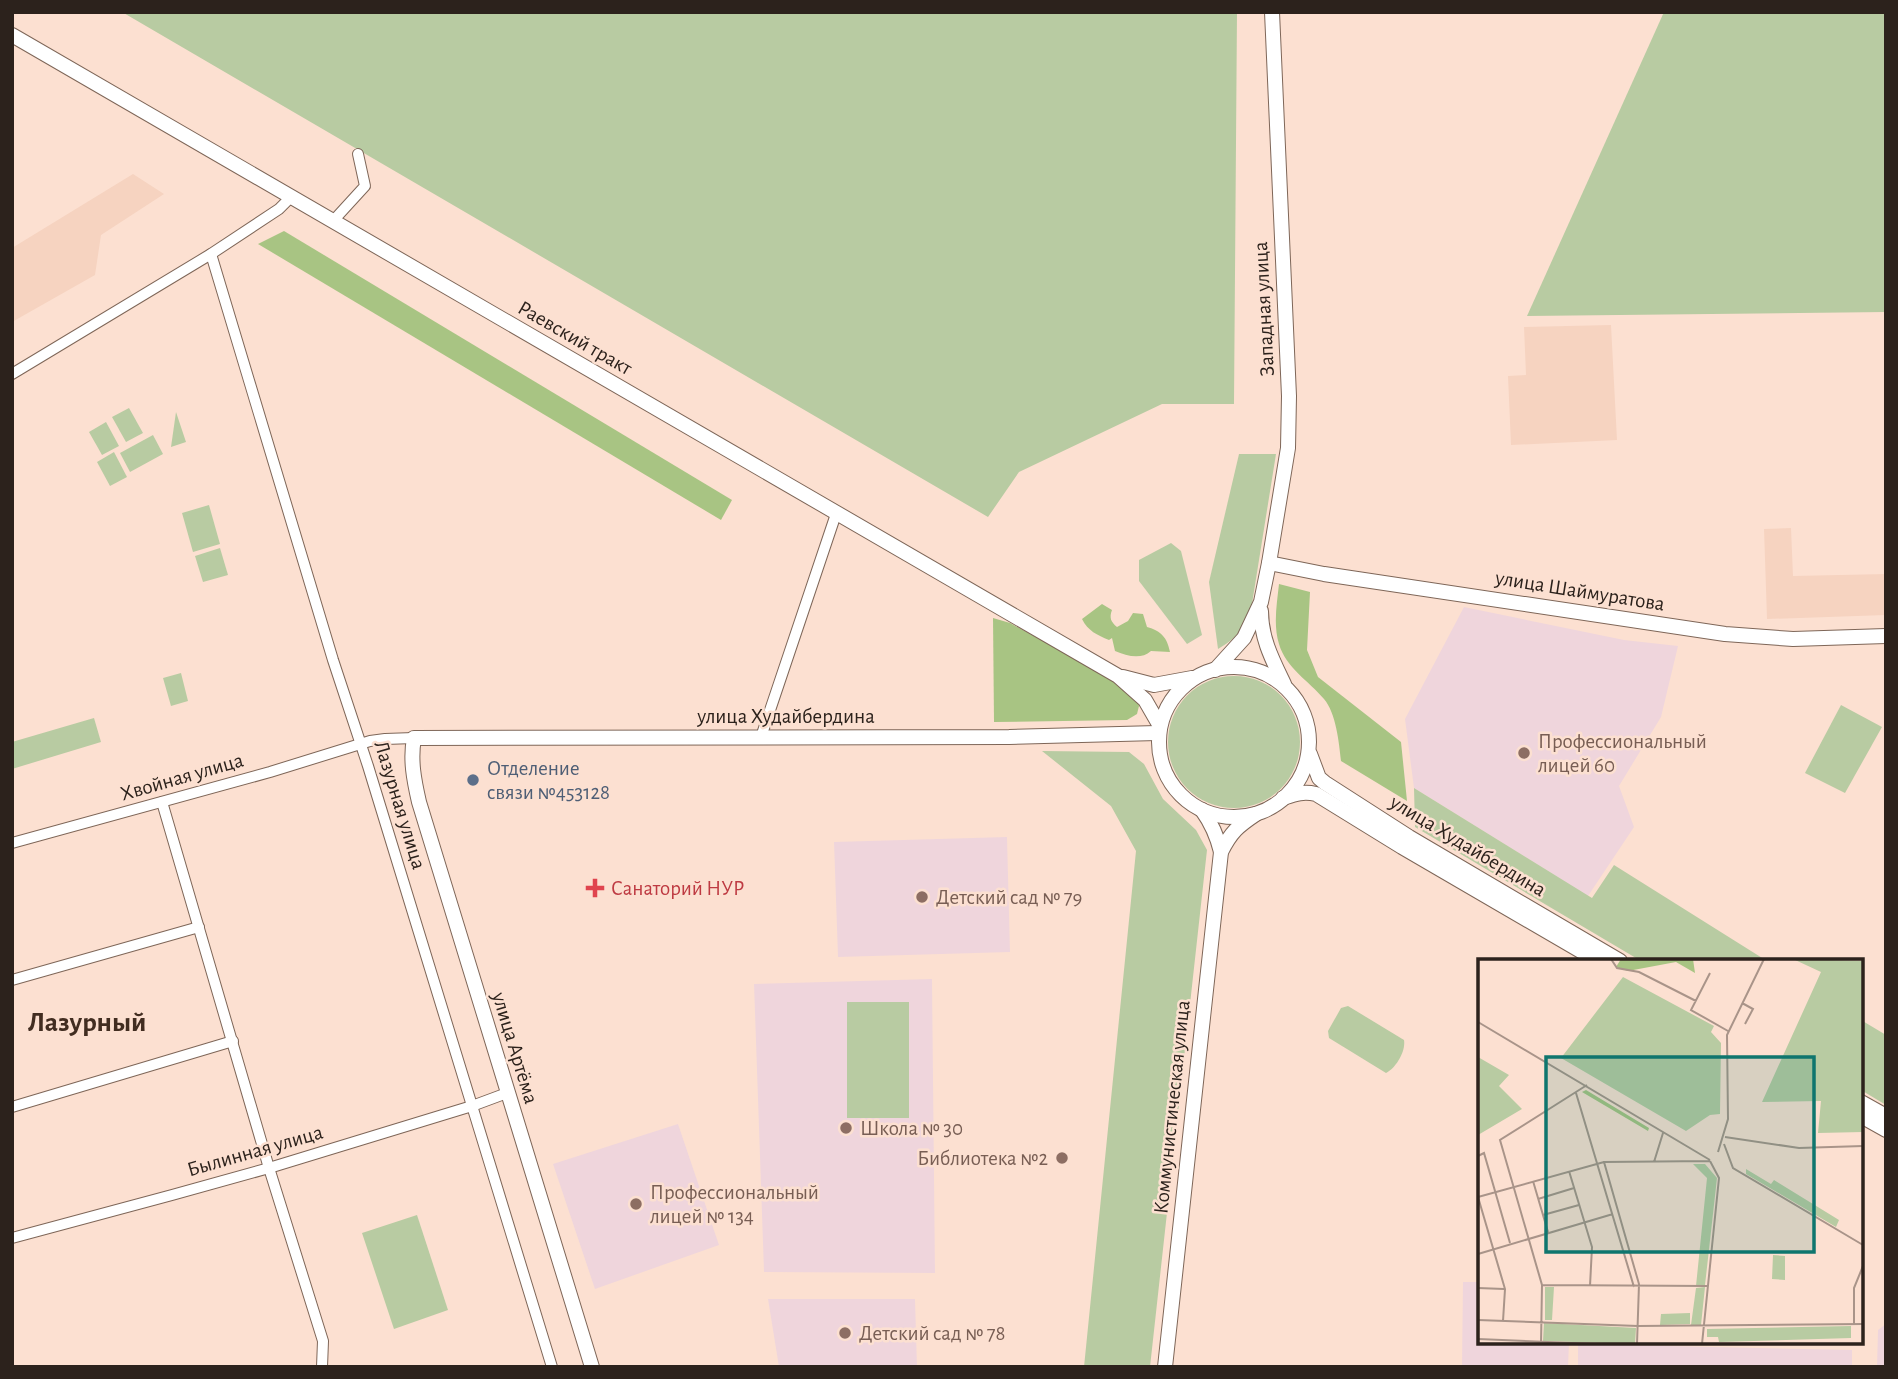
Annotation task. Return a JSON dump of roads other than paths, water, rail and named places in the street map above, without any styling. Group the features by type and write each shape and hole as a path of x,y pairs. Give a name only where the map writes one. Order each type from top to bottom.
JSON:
{"main road":[{"name":"Западная улица","path":"1272,12 1289,438 1261,602 1261,624 1264,641 1285,687"},
{"name":"Раевский тракт","path":"12,36 1118,676 1145,700 1158,730"},
{"name":"улица Шаймуратова","path":"1269,563 1336,576 1725,634 1793,639 1886,636"},
{"name":"Западная улица","path":"1214,670 1244,638 1261,602"},
{"path":"1227,667 1253,669 1270,676 1285,687 1299,704 1304,716 1310,754 1304,770 1297,783 1282,799 1256,814 1236,817 1202,810 1185,799 1173,785 1158,756 1158,730 1169,704 1180,690 1197,677 1214,670 1227,667"},
{"name":"Раевский тракт","path":"1118,676 1154,685 1197,677"},
{"name":"улица Худайбердина","path":"414,738 1009,737 1158,730"},
{"name":"улица Артёма","path":"414,738 412,757 419,802 592,1367"},
{"name":"улица Худайбердина","path":"1310,754 1319,778 1325,783 1420,844 1617,959"},
{"name":"улица Худайбердина","path":"1282,799 1299,793 1315,794 1595,959"},
{"name":"Коммунистическая улица","path":"1202,810 1217,834 1221,852"},
{"name":"Коммунистическая улица","path":"1165,1367 1221,852 1228,836 1256,814"},
{"path":"1863,1103 1886,1116"},
{"path":"1863,1117 1886,1130"}],"street":[{"path":"333,221 365,186 358,154"},
{"path":"12,374 211,254 279,209 291,197"},
{"name":"Лазурная улица","path":"211,254 333,660 552,1367"},
{"path":"761,737 836,514"},
{"name":"Хвойная улица","path":"12,844 360,744 385,738 414,738"},
{"path":"162,802 269,1168 323,1341 322,1367"},
{"path":"12,980 199,927"},
{"path":"12,1107 233,1041"},
{"name":"Былинная улица","path":"13,1235 269,1168 507,1093"}],"place":[{"name":"Профессиональный лицей 60","path":"1524,753"},
{"name":"Отделение связи №453128","path":"473,780"},
{"name":"Санаторий НУР","path":"595,888"},
{"name":"Детский сад № 79","path":"922,897"},
{"name":"Школа № 30","path":"846,1128"},
{"name":"Библиотека №2","path":"1062,1158"},
{"name":"Профессиональный лицей № 134","path":"636,1204"},
{"name":"Детский сад № 78","path":"845,1333"}],"district":[{"name":"Лазурный","path":"87,1023"}]}
